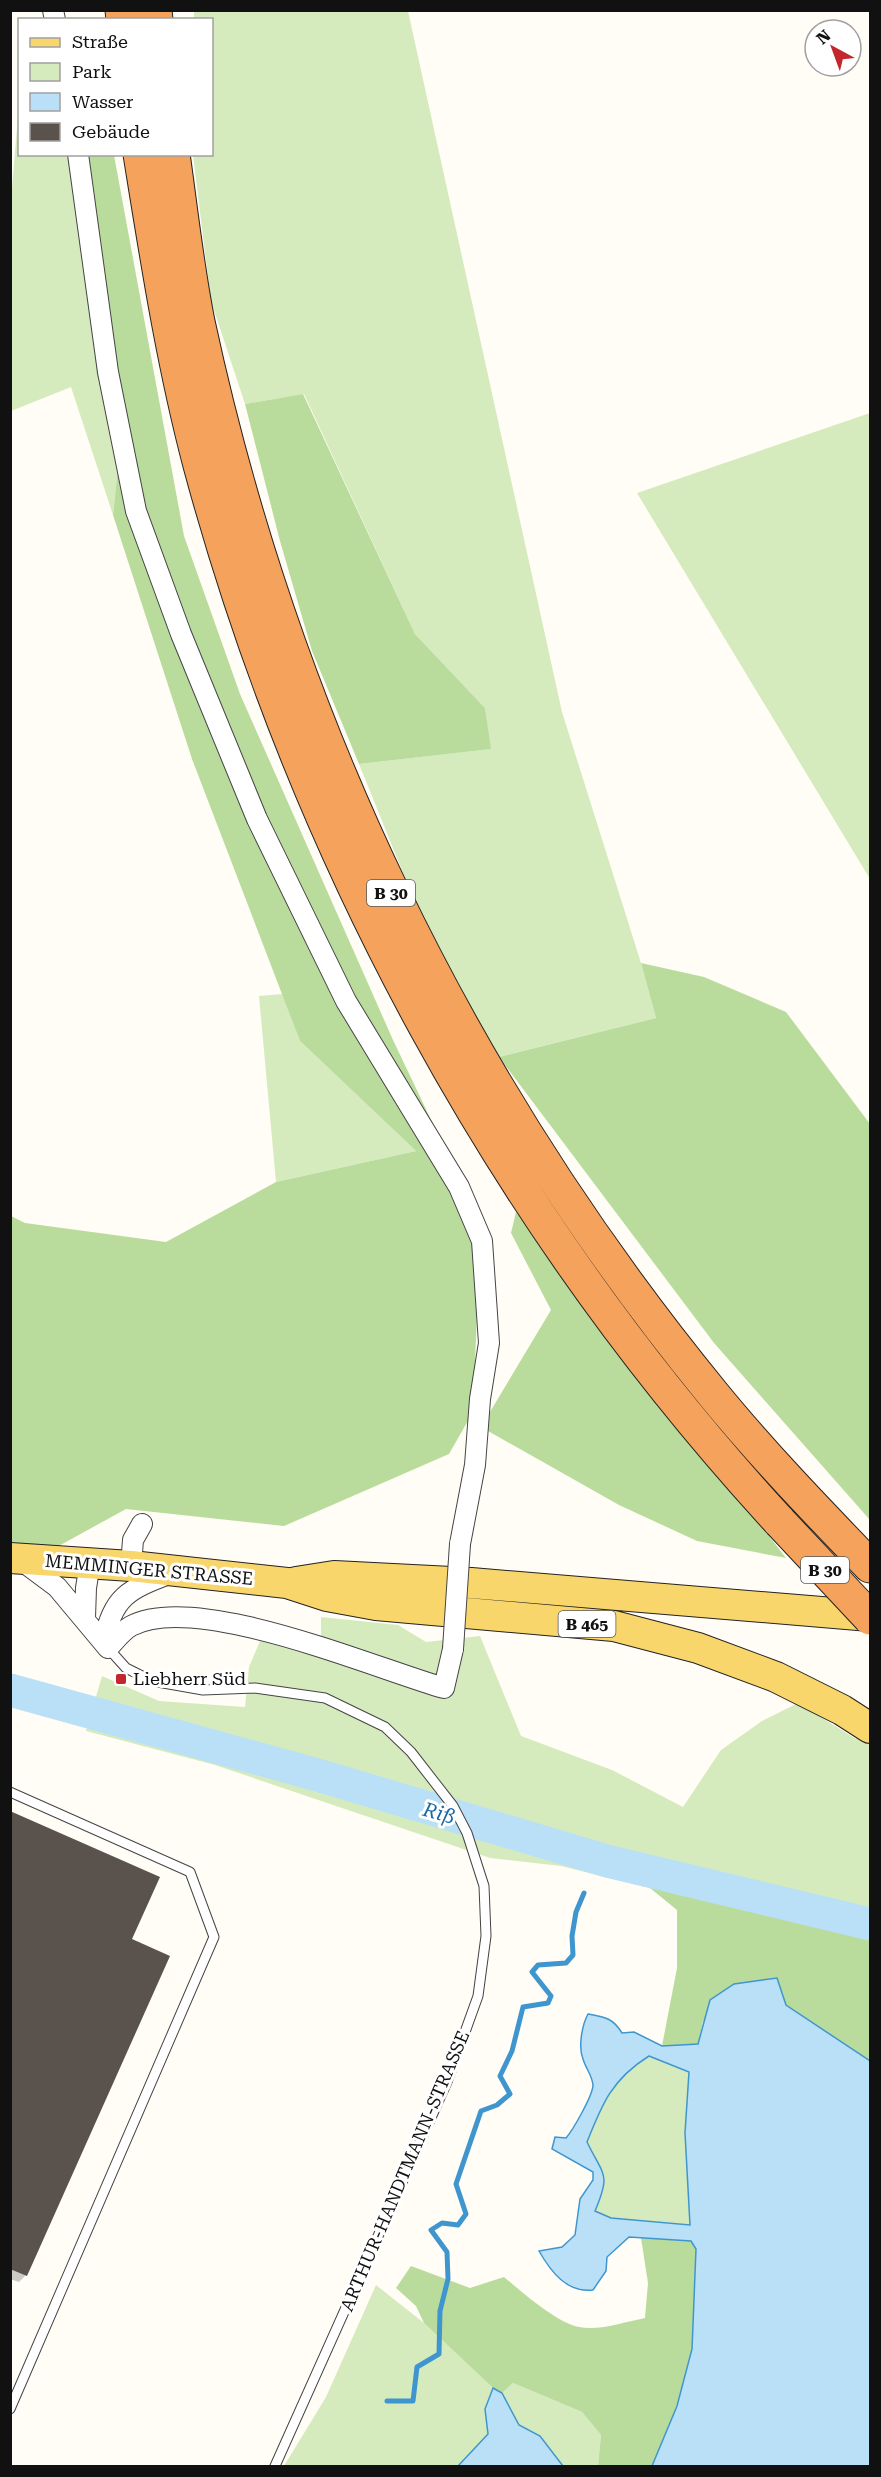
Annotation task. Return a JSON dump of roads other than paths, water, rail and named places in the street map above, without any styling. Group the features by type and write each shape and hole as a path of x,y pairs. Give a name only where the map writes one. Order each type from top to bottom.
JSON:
{"highway":[{"name":"B 30","path":"140,156 168,326 200,462 224,546 289,736 386,954 447,1067 518,1185 563,1254 658,1380 780,1522 870,1617"},
{"name":"B 30","path":"173,156 197,318 249,526 304,690 388,887 478,1054 533,1145 596,1239 714,1395 777,1468 863,1558"}],"main road":[{"name":"MEMMINGER STRASSE","path":"14,1558 131,1566 287,1583"},
{"name":"B 465","path":"287,1583 334,1576 471,1583 870,1617"},
{"name":"B 465","path":"287,1583 327,1596 376,1605 614,1626 698,1648 776,1677 842,1710 870,1728"}],"street":[{"path":"78,156 108,372 136,511 181,634 257,819 346,1001 459,1187 482,1241 489,1343 480,1399 475,1465 460,1544 453,1649 444,1688 293,1638 226,1623 166,1617 147,1620 130,1627 106,1645"},
{"path":"131,1566 133,1540 142,1524"},
{"name":"ARTHUR-HANDTMANN-STRASSE","path":"14,1558 57,1587 106,1645"},
{"path":"85,1618 90,1563"},
{"path":"106,1645 113,1608 124,1594 140,1585 178,1571"}],"lane":[{"name":"ARTHUR-HANDTMANN-STRASSE","path":"106,1645 126,1668 152,1681 203,1690 255,1688 325,1698 385,1727 411,1752 453,1806 476,1860 484,1886 486,1936 478,1996 447,2082 275,2466"},
{"path":"10,1792 190,1872 214,1937 10,2409"}],"water":[{"path":"777,1978 786,2005 870,2061 870,2466 652,2466 677,2406 692,2349 696,2249 691,2241 629,2237 607,2257 606,2271 593,2290 575,2288 561,2280 539,2251 562,2247 575,2235 580,2199 593,2180 593,2172 552,2149 555,2137 566,2138 569,2134 592,2090 592,2081 584,2063 581,2048 582,2030 588,2014 608,2019 622,2033 634,2032 662,2046 698,2044 710,2000 734,1984","holes":["649,2056 689,2072 685,2133 690,2225 611,2218 595,2211 604,2182 601,2169 587,2142 610,2093 626,2074"]},
{"path":"493,2388 502,2393 519,2425 540,2436 563,2466 458,2466 488,2434 485,2409"}],"waterway":[{"name":"Riß","path":"10,1690 321,1776 607,1861 870,1924"},
{"path":"387,2401 413,2401 417,2367 439,2354 440,2311 448,2279 447,2252 431,2230 442,2223 458,2225 466,2214 456,2184 481,2111 497,2105 510,2094 500,2076 512,2051 523,2007 548,2003 551,1996 532,1972 538,1965 566,1963 573,1955 572,1936 576,1912 584,1893"}],"place":[{"name":"Liebherr Süd","path":"121,1679"}]}
